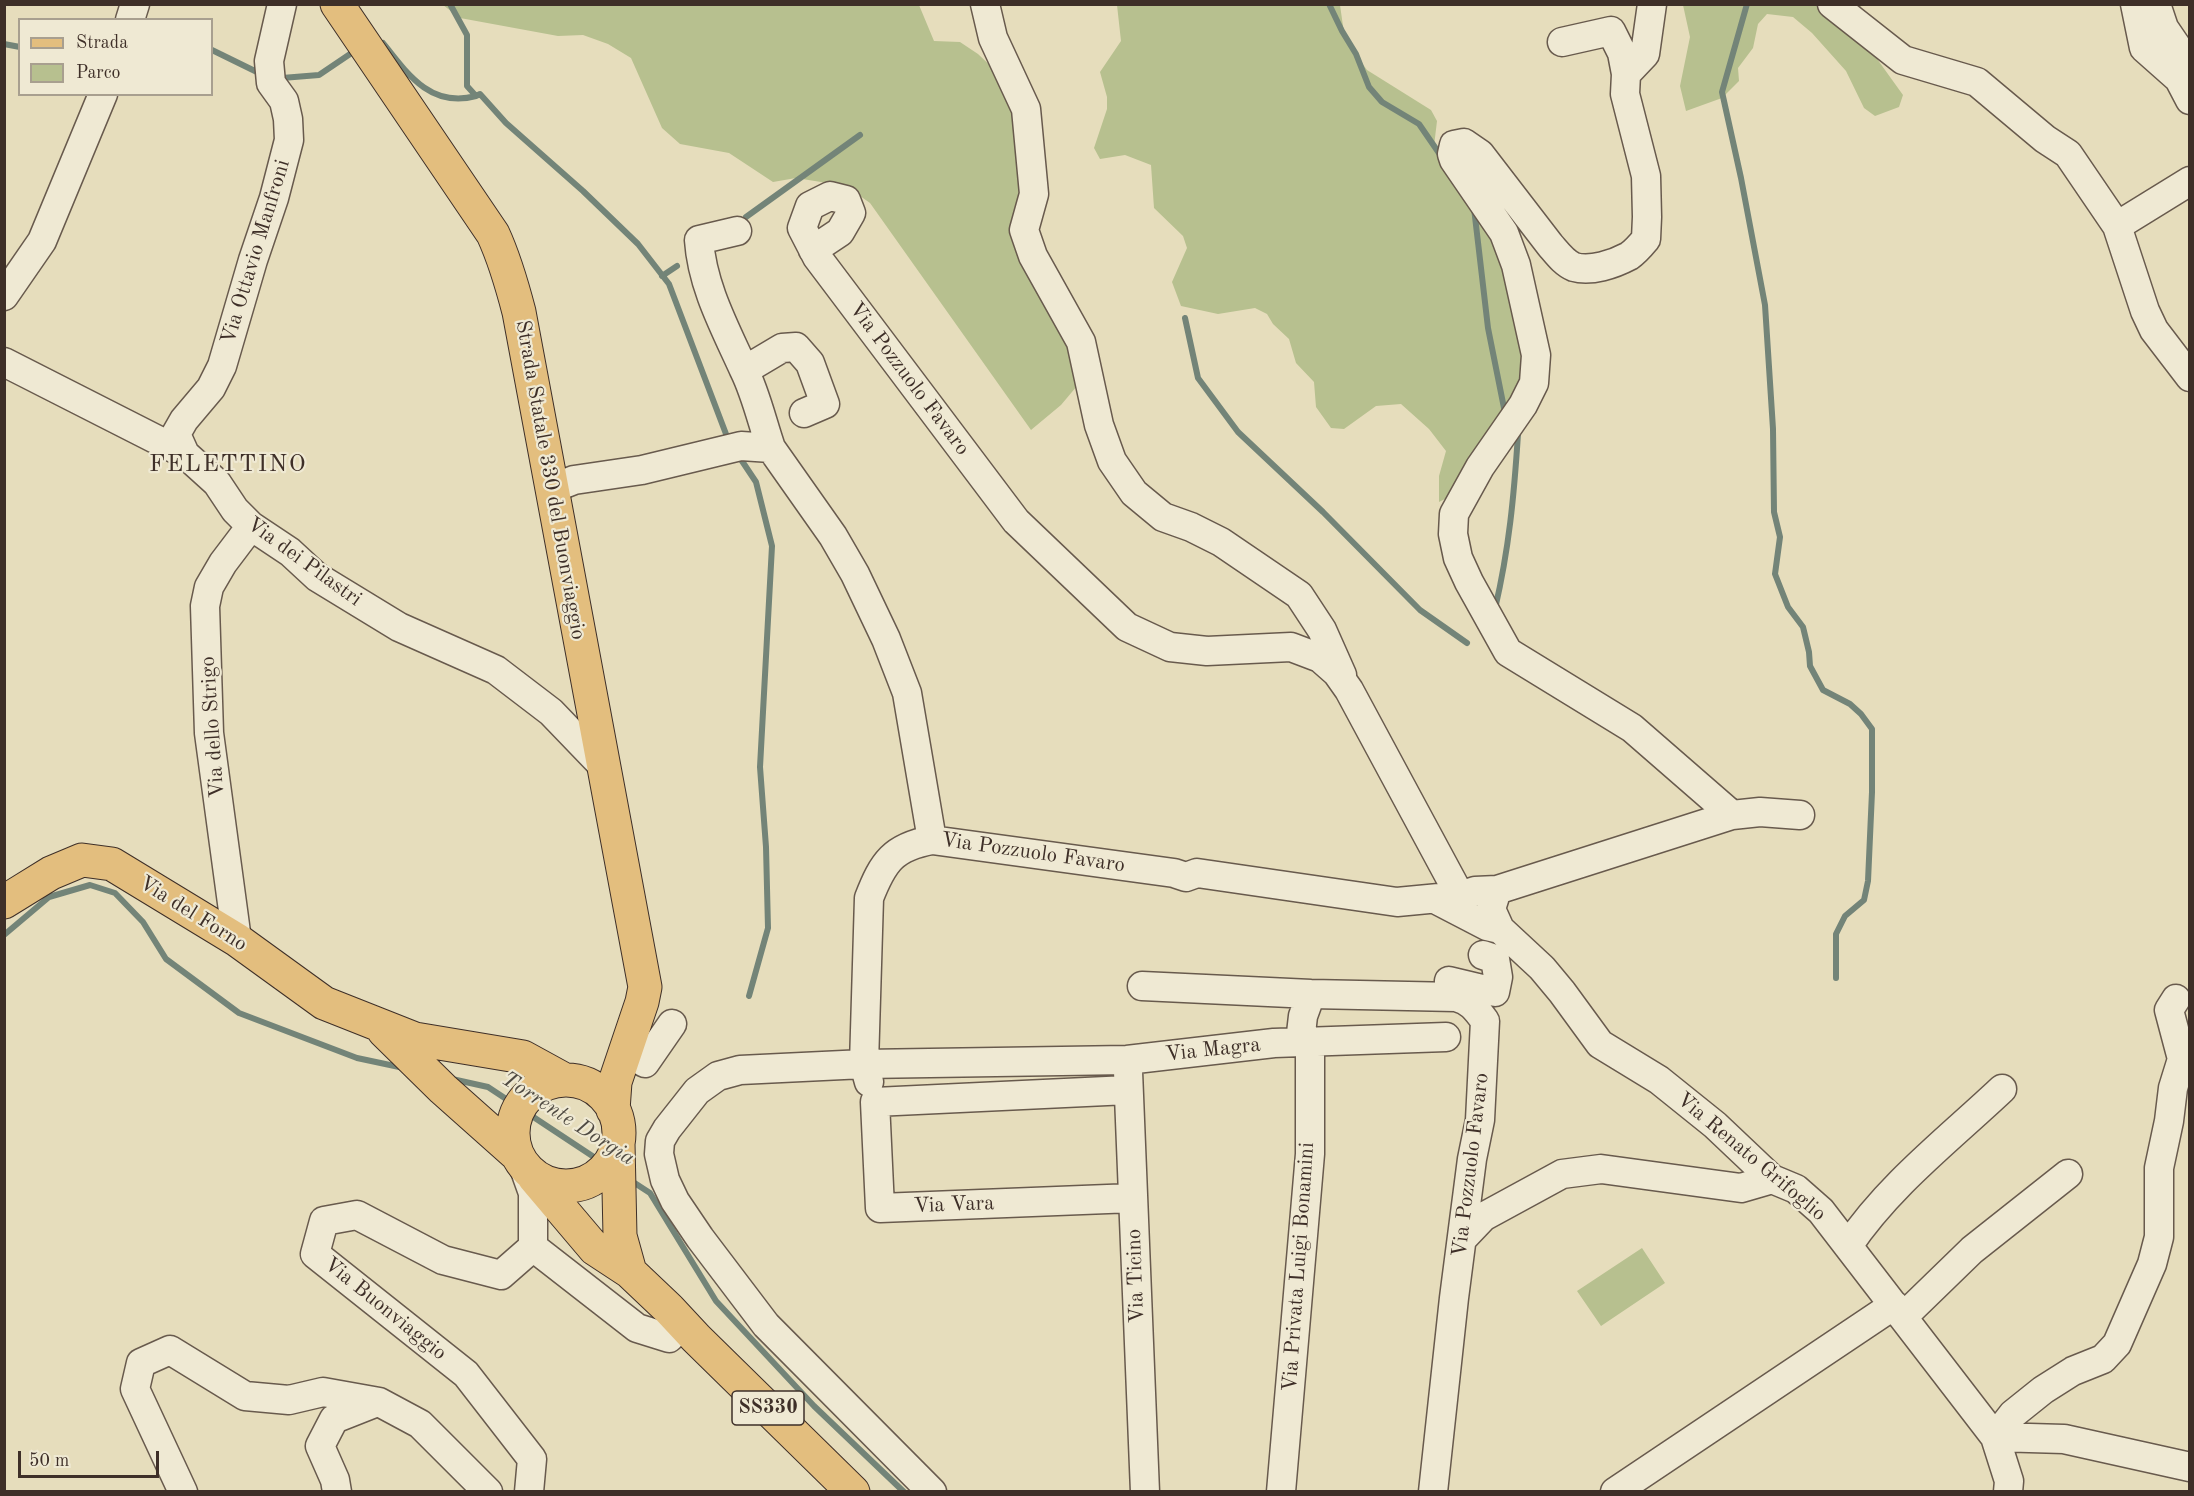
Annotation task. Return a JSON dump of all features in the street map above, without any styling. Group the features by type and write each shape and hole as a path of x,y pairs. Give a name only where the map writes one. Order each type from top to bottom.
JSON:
{"main road":[{"name":"Strada Statale 330 del Buonviaggio","path":"337,4 493,234 504,257 519,312 543,441 563,484 602,765 645,987 642,1002"},
{"name":"Via del Forno","path":"4,902 51,873 82,860 112,864 237,940 324,1003 415,1039 523,1057 566,1080"},
{"name":"SS330","path":"630,1272 620,1236 613,1155 615,1082 642,1002"},
{"name":"SS330","path":"642,1002 620,1041 608,1055 592,1068 566,1080 542,1085 518,1111 513,1140 525,1165 595,1249 630,1272 853,1491"},
{"name":"Via del Forno","path":"376,1023 440,1087 525,1165"},
{"path":"525,1165 544,1182 566,1186 589,1181 613,1155 609,1102 595,1088 566,1080"}],"street":[{"name":"Via Ottavio Manfroni","path":"185,454 176,434 184,420 212,388 222,366 274,198 289,140 284,101 271,82 269,61 282,4"},
{"path":"985,4 993,38 1026,109 1034,194 1024,230 1033,256 1081,342 1099,425 1112,461 1134,493 1162,517 1191,527 1221,542 1299,595 1322,630 1349,690"},
{"path":"1626,74 1645,54 1652,4"},
{"path":"1832,4 1903,60 1977,82 2045,139 2068,154 2117,226 2145,311 2154,330 2190,377"},
{"path":"2135,4 2144,48 2179,79 2190,100"},
{"path":"2156,4 2164,28 2190,66"},
{"path":"1562,42 1611,31 1622,53 1626,74 1625,94 1646,176 1646,239 1630,255 1608,264 1587,269 1572,266 1561,258 1479,154 1464,143 1456,144 1452,149 1454,160 1504,233 1516,266 1536,355 1534,383 1523,405 1480,467 1454,514 1454,534 1458,558 1508,652 1632,728 1732,815"},
{"path":"4,296 42,241 103,96"},
{"path":"2117,226 2190,181"},
{"name":"Via Pozzuolo Favaro","path":"737,231 699,240 709,290 744,370 771,448 832,536 855,574 886,639 907,693 933,840 1174,873 1186,877 1197,873 1397,902 1497,890 1732,815 1760,812 1800,815"},
{"name":"Via Pozzuolo Favaro","path":"813,250 1016,521 1127,627 1170,647 1207,651 1291,648 1320,658 1337,673 1349,690 1447,897"},
{"path":"744,370 782,348 796,347 810,363 825,404 804,414"},
{"name":"Via dei Pilastri","path":"4,363 185,454 217,483 235,510 251,526 290,552 317,577 399,627 496,670 552,712 602,765"},
{"path":"563,484 642,470 741,446 771,448"},
{"name":"Via dello Strigo","path":"237,940 209,733 205,606 208,587 251,526"},
{"name":"Via Vara","path":"933,840 911,844 889,860 878,876 869,898 864,1064 875,1102 879,1208 1133,1198"},
{"path":"1497,890 1491,909 1500,929"},
{"path":"1447,897 1487,926 1500,929"},
{"name":"Via Renato Grifoglio","path":"1500,929 1542,968 1600,1044 1659,1080 1715,1125 1772,1179 1796,1189 1821,1211 1995,1437 2009,1481 2008,1491"},
{"path":"1428,997 1447,980 1495,992 1498,977 1495,959 1483,955"},
{"name":"Via Pozzuolo Favaro","path":"1142,986 1463,998 1485,1021 1480,1120 1472,1159 1454,1298 1433,1491"},
{"path":"1294,1042 1311,994"},
{"path":"1995,1437 2013,1414 2043,1390 2073,1371 2103,1359 2117,1344 2148,1274 2159,1236 2159,1168 2173,1088 2182,1059 2169,1010 2176,999"},
{"path":"626,1052 645,1063 672,1024"},
{"name":"Via Magra","path":"1127,1060 1294,1042 1446,1037"},
{"name":"Via Privata Luigi Bonamini","path":"1281,1491 1310,1154 1308,1086 1294,1042"},
{"path":"932,1491 766,1325 675,1201 665,1180 659,1154 660,1141 697,1091 718,1076 740,1070 864,1064 1127,1060"},
{"name":"Via Ticino","path":"1127,1060 1145,1491"},
{"path":"1848,1246 1866,1220 1909,1174 2002,1089"},
{"path":"875,1102 1128,1090"},
{"path":"525,1165 533,1193 533,1247 636,1328 669,1338 683,1325"},
{"path":"1463,1238 1483,1216 1562,1174 1601,1169 1741,1188 1772,1179"},
{"path":"1615,1491 1898,1311 2068,1174"},
{"name":"Via Buonviaggio","path":"533,1247 501,1275 443,1260 357,1215 324,1221 315,1254 466,1374 532,1460 547,1491"},
{"path":"183,1491 135,1389 141,1363 170,1350 245,1396 289,1400 323,1392 379,1401 420,1424 488,1491"},
{"path":"337,1491 335,1480 320,1446 334,1419 379,1401"},
{"path":"1995,1437 2064,1439 2190,1467"},
{"path":"529,1491 532,1460"}],"green space":[{"path":"1862,4 1859,12 1862,38 1903,95 1899,107 1875,116 1864,108 1846,71 1812,33 1793,17 1767,14 1758,24 1753,48 1738,68 1739,81 1722,98 1686,111 1680,86 1690,37 1683,5"},
{"path":"443,5 919,5 934,41 960,42 978,54 996,71 1015,104 1028,218 1072,309 1077,386 1061,405 1031,430 870,203 846,186 796,178 773,182 729,153 680,144 662,128 631,58 608,44 583,35 558,36 460,18"},
{"path":"1117,5 1340,5 1345,40 1367,70 1431,110 1437,121 1434,146 1495,233 1522,327 1524,392 1449,497 1439,502 1439,476 1446,451 1429,429 1401,404 1376,406 1344,429 1331,428 1316,407 1314,382 1296,363 1289,339 1273,324 1267,314 1255,308 1218,314 1181,306 1172,282 1187,248 1183,236 1154,208 1151,165 1125,155 1100,159 1094,148 1107,109 1107,97 1100,72 1121,41"},
{"path":"1642,1248 1665,1283 1601,1326 1577,1291"}],"waterway":[{"path":"450,4 467,35 467,86 476,96 480,94 506,123 583,191 638,244 669,284 726,434"},
{"path":"1329,4 1356,54 1369,87 1382,102 1419,124 1441,156"},
{"path":"1747,4 1722,92 1765,305 1773,429 1774,512 1780,537 1775,574 1788,607 1803,627 1810,666 1823,690 1850,704 1872,729 1868,881 1864,900 1845,916 1836,934 1836,978"},
{"path":"383,43 412,77 433,93 460,98 476,96"},
{"path":"4,44 18,47"},
{"path":"213,50 261,74"},
{"path":"282,78 319,75 356,50"},
{"path":"746,217 860,135"},
{"path":"1474,208 1488,328 1504,408"},
{"path":"662,276 677,266"},
{"path":"1185,318 1198,378 1238,432 1323,512 1420,610 1467,643"},
{"path":"1495,609 1510,522 1518,434"},
{"path":"740,458 756,482 772,546 760,767 766,847 768,928 749,996"},
{"name":"Torrente Dorgia","path":"4,935 49,897 90,885 115,893 143,922 166,959 239,1013 357,1058 404,1068"},
{"name":"Torrente Dorgia","path":"452,1079 488,1087 609,1167"},
{"name":"Torrente Dorgia","path":"630,1180 650,1193 716,1301 814,1406 904,1492"}],"district":[{"name":"FELETTINO","path":"228,465"}]}
